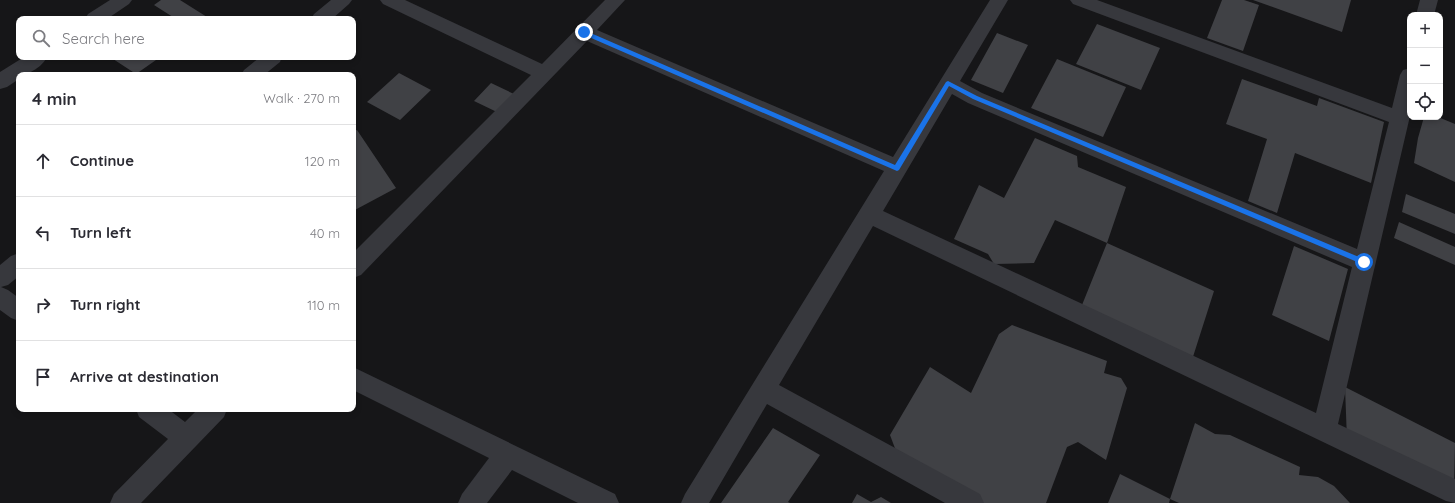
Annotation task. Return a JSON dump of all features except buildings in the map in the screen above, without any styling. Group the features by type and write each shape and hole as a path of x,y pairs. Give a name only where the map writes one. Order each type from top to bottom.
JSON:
{"street":[{"path":"99,16 123,0"},
{"path":"324,16 343,0"},
{"path":"389,0 544,73"},
{"path":"356,265 616,0"},
{"path":"694,503 999,0"},
{"path":"1079,0 1399,118"},
{"path":"1426,12 1429,0"},
{"path":"584,32 897,168"},
{"path":"0,82 33,60"},
{"path":"254,72 269,60"},
{"path":"948,83 975,98 1364,262"},
{"path":"1324,430 1408,84"},
{"path":"869,214 1455,492"},
{"path":"0,278 16,265"},
{"path":"0,297 16,309"},
{"path":"356,379 606,503"},
{"path":"763,390 971,503"},
{"path":"152,412 186,438"},
{"path":"123,503 212,412"},
{"path":"471,503 508,455"}],"route":[{"path":"584,32 897,168 948,83 975,98 1364,262"}]}
